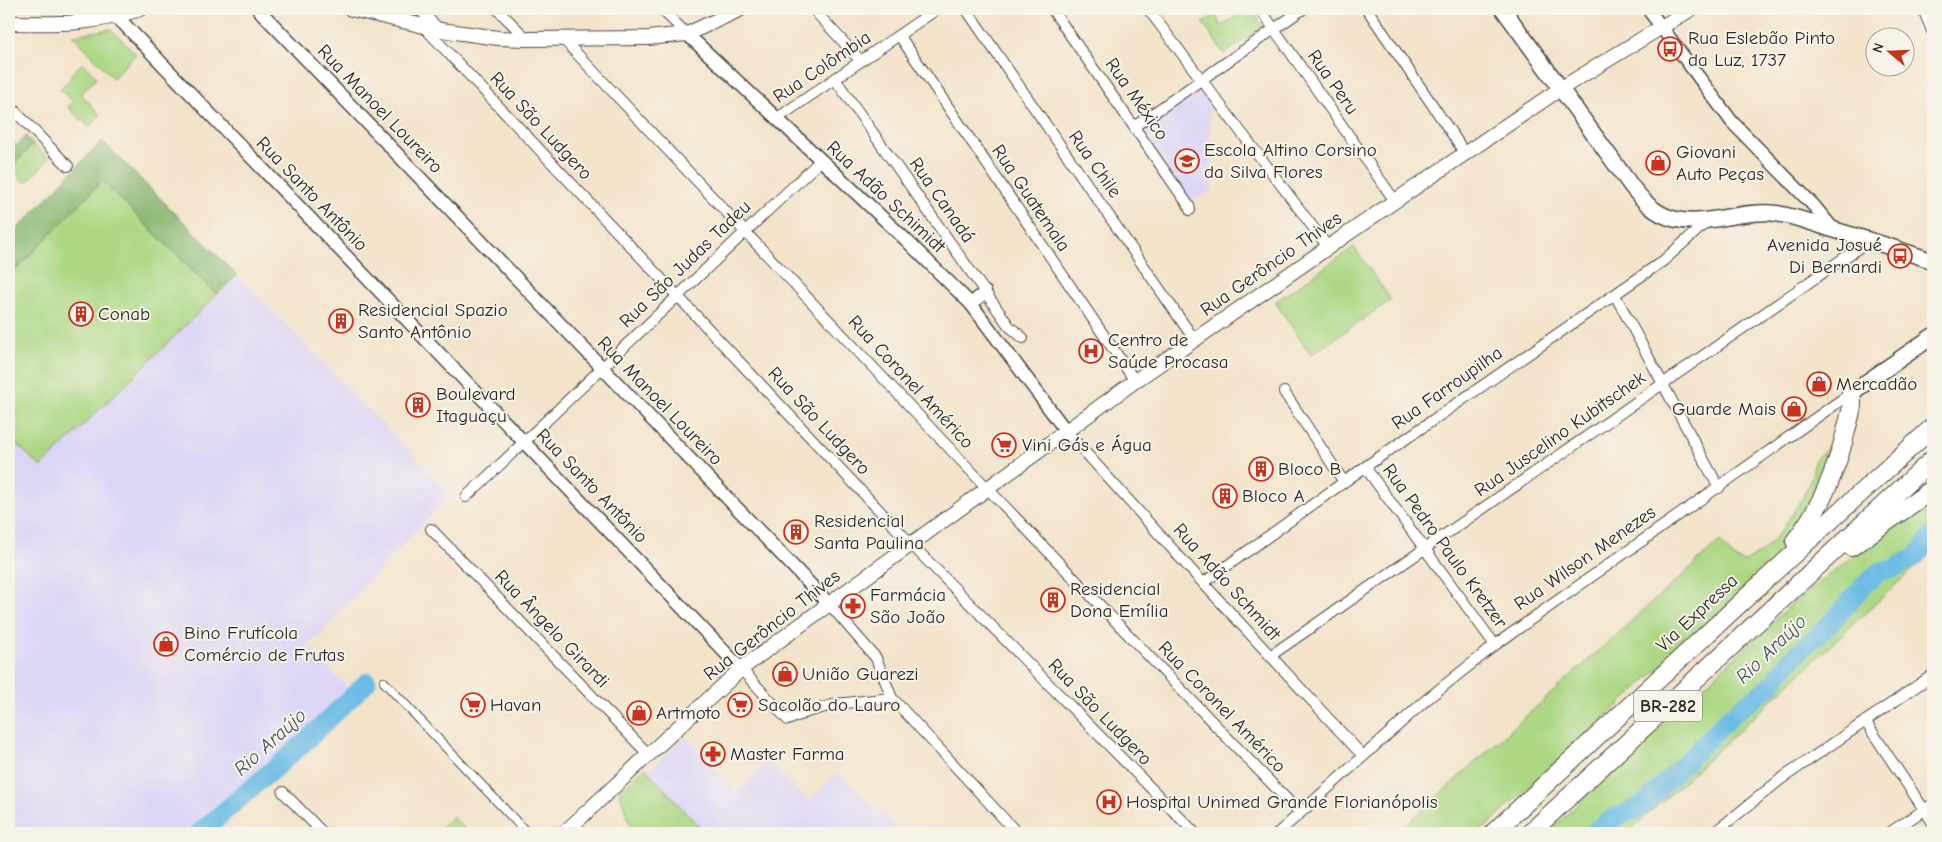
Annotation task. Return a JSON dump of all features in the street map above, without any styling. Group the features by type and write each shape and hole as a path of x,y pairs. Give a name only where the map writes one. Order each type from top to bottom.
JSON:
{"highway":[{"path":"1764,581 1814,516 1823,498 1837,465 1846,435 1852,405 1851,393"},
{"name":"Via Expressa","path":"1493,833 1933,427"},
{"name":"BR-282","path":"1530,833 1933,459"},
{"path":"1805,578 1933,489"}],"main road":[{"path":"9,23 78,23 110,13 140,9"},
{"path":"350,9 441,30 498,38 527,39 648,38 687,34 741,9"},
{"path":"1503,9 1644,201 1657,212 1674,219 1686,221 1773,213 1870,240 1933,261"},
{"name":"Rua Gerôncio Thives","path":"564,833 741,669 911,544 1194,339 1396,200 1560,89 1691,9"},
{"name":"Rua Wilson Menezes","path":"1851,393 1933,336"}],"street":[{"name":"Rua Manoel Loureiro","path":"258,9 829,604 876,658 892,698 1017,833"},
{"path":"419,9 441,30"},
{"path":"497,9 527,39"},
{"name":"Rua Adão Schimidt","path":"661,9 905,239 971,304 1066,431"},
{"path":"813,9 861,61"},
{"name":"Rua Colômbia","path":"776,119 937,9"},
{"name":"Rua Chile","path":"966,9 1194,339"},
{"name":"Rua México","path":"1052,9 1190,210"},
{"path":"1148,9 1328,247"},
{"name":"Rua Peru","path":"1260,9 1396,200"},
{"path":"1134,126 1303,9"},
{"path":"1367,9 1464,154"},
{"path":"1648,9 1732,122 1814,206 1834,230"},
{"path":"1924,9 1933,33"},
{"name":"Rua Santo Antônio","path":"110,13 131,32 788,720 836,704 892,698"},
{"name":"Rua São Ludgero","path":"423,26 911,544 1194,833"},
{"name":"Rua Guatemala","path":"899,35 1135,381"},
{"name":"Rua Coronel Américo","path":"562,38 988,489 1300,813"},
{"name":"Rua Canadá","path":"834,79 1009,326 1023,338"},
{"path":"9,105 68,166"},
{"name":"Rua São Judas Tadeu","path":"466,497 820,160"},
{"name":"Rua Farroupilha","path":"1203,583 1365,466 1664,261 1709,220"},
{"name":"Rua Juscelino Kubitschek","path":"1270,656 1870,240"},
{"path":"971,304 985,292"},
{"path":"1615,295 1720,488"},
{"path":"1284,392 1344,482"},
{"name":"Rua Wilson Menezes","path":"1278,833 1426,700 1496,645 1720,488 1851,393"},
{"name":"Rua Adão Schmidt","path":"1066,431 1203,583 1364,756"},
{"name":"Rua Pedro Paulo Kretzer","path":"1365,466 1496,645"},
{"name":"Rua Ângelo Girardi","path":"431,529 648,754"},
{"path":"1716,833 1781,779 1933,675"},
{"path":"384,682 527,833"},
{"path":"1865,721 1929,807 1933,823"},
{"path":"283,792 323,833"},
{"path":"1889,833 1929,807"}],"shaded area":[{"name":"Escola Altino Corsino da Silva Flores","path":"1201,91 1209,99 1212,191 1188,202 1144,130"},
{"path":"237,275 451,494 308,646 354,694 218,833 9,833 9,437 41,467"},
{"path":"685,736 737,792 768,761 809,801 837,773 895,825 886,833 706,833 648,771"}],"green space":[{"path":"1248,9 1251,9 1263,27 1224,54 1203,23 1215,15 1222,26"},
{"path":"111,29 136,54 113,78 73,35"},
{"path":"83,63 97,78 81,94 100,115 89,127 68,107 73,102 60,89 72,77 70,75"},
{"path":"26,136 33,144 10,168 9,140 16,146"},
{"path":"102,141 237,275 41,467 9,437 9,238"},
{"path":"102,141 237,275 217,295 102,181 9,277 9,238"},
{"path":"33,144 49,159 26,183 10,168"},
{"path":"1354,247 1391,300 1311,355 1275,302"},
{"path":"1841,437 1799,530 1779,558 1479,833 1397,833 1720,541 1735,559 1745,562 1762,552 1782,530 1804,495 1812,476 1814,460"},
{"path":"1933,502 1933,551 1627,833 1547,833 1798,598 1897,524"},
{"path":"645,768 705,833 633,833 619,791"},
{"path":"452,816 469,833 439,833 437,831"}],"waterway":[{"name":"Rio Araújo","path":"1593,833 1610,820 1642,806 1733,714 1770,686 1793,657 1829,625 1864,585 1881,571 1893,569 1915,557 1933,535"},
{"name":"Rio Araújo","path":"199,833 304,743 367,682"}],"place":[{"name":"Rua Eslebão Pinto da Luz, 1737","path":"1670,49"},
{"name":"Escola Altino Corsino da Silva Flores","path":"1187,161"},
{"name":"Giovani Auto Peças","path":"1658,163"},
{"name":"Avenida Josué Di Bernardi","path":"1900,256"},
{"name":"Conab","path":"81,314"},
{"name":"Residencial Spazio Santo Antônio","path":"341,321"},
{"name":"Centro de Saúde Procasa","path":"1091,351"},
{"name":"Mercadão","path":"1819,384"},
{"name":"Boulevard Itaguaçu","path":"418,405"},
{"name":"Guarde Mais","path":"1794,409"},
{"name":"Vini Gás e Água","path":"1004,445"},
{"name":"Bloco B","path":"1261,469"},
{"name":"Bloco A","path":"1225,496"},
{"name":"Residencial Santa Paulina","path":"796,532"},
{"name":"Residencial Dona Emília","path":"1053,600"},
{"name":"Farmácia São João","path":"853,606"},
{"name":"Bino Frutícola Comércio de Frutas","path":"166,644"},
{"name":"União Guarezi","path":"785,674"},
{"name":"Havan","path":"473,705"},
{"name":"Sacolão do Lauro","path":"740,705"},
{"name":"Artmoto","path":"639,713"},
{"name":"Master Farma","path":"713,754"},
{"name":"Hospital Unimed Grande Florianópolis","path":"1109,802"}]}
